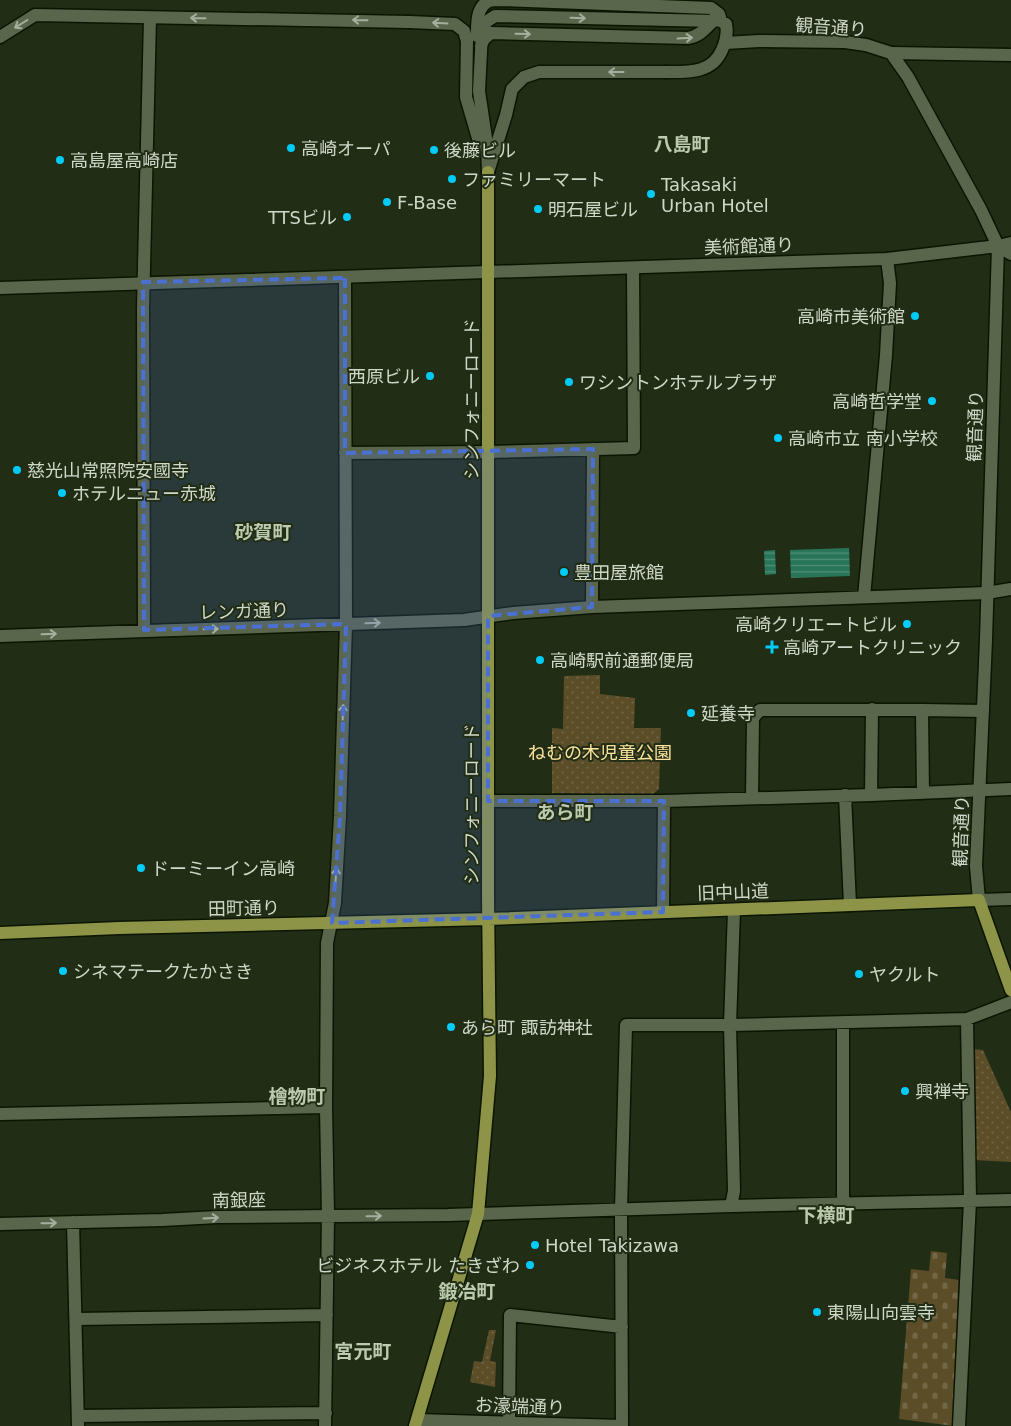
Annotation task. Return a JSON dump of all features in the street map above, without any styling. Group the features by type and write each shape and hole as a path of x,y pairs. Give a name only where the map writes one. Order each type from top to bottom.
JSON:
{"main road":[{"name":"シンフォニーロード","path":"416,1423 478,1214 490,1076 488,920 488,172"},
{"name":"旧中山道","path":"488,920 979,900"},
{"name":"観音通り","path":"979,900 1011,990"},
{"name":"田町通り","path":"0,933 119,928 488,920"}],"street":[{"path":"481,46 490,33 696,37 717,21 720,14 711,8 489,1 481,8 478,16 476,46 475,90 482,120"},
{"path":"0,37 35,15 455,24 464,31 467,41 466,98 488,172"},
{"path":"495,16 717,21 726,24 728,32 720,56 713,64 702,70 690,72 539,72 524,77 512,89 506,116 488,172 479,91 481,46 482,32 486,22 495,16"},
{"path":"144,630 144,282 150,18"},
{"name":"観音通り","path":"725,43 760,41 845,42 866,45 892,53 908,77 982,210 1005,244 987,592 976,866 979,900"},
{"path":"892,53 1011,55"},
{"path":"1005,244 1011,254"},
{"name":"美術館通り","path":"0,288 887,259 1005,244"},
{"path":"864,597 886,355 890,284 887,259"},
{"path":"345,453 634,448 633,268"},
{"path":"325,1426 328,1216 326,1107 327,943 335,903 340,816 346,624 345,278"},
{"path":"592,607 593,449"},
{"name":"レンガ通り","path":"0,636 464,620 488,616 592,607 987,592 1011,589"},
{"path":"752,798 753,718 760,710 872,709 983,711"},
{"path":"871,795 872,709"},
{"path":"922,710 923,793"},
{"path":"488,801 664,801 1011,789"},
{"path":"845,796 850,905"},
{"path":"663,912 664,801"},
{"path":"979,900 1011,899"},
{"path":"731,1206 734,1191 730,1025 734,910"},
{"path":"622,1426 621,1210 626,1025 730,1025 967,1019 1011,1002"},
{"path":"959,1426 970,1201 967,1019"},
{"path":"843,1022 843,1203"},
{"path":"0,1114 326,1107"},
{"name":"南銀座","path":"0,1224 217,1217 478,1214 1011,1200"},
{"path":"73,1222 78,1421 326,1413"},
{"path":"76,1319 327,1315"},
{"path":"509,1423 510,1315 622,1328"},
{"name":"お濠端通り","path":"416,1423 622,1426"}],"highlighted area":[{"path":"345,278 345,453 593,449 592,607 488,616 488,801 664,801 663,912 332,923 340,816 346,624 144,630 143,282"}],"green space":[{"name":"ねむの木児童公園","path":"600,675 600,694 635,698 634,728 661,728 659,789 652,795 552,793 552,728 563,729 564,676"},
{"path":"972,1049 983,1050 1011,1112 1011,1162 974,1160"},
{"path":"931,1251 947,1253 945,1278 959,1280 954,1426 899,1419 911,1269 929,1271"},
{"path":"489,1330 496,1330 490,1361 496,1362 495,1387 470,1382 474,1361 482,1362"}],"shaded area":[{"path":"849,548 850,576 791,578 790,550"},
{"path":"775,550 776,574 765,575 764,551"}],"place":[{"name":"高崎オーパ","path":"291,148"},
{"name":"後藤ビル","path":"434,150"},
{"name":"高島屋高崎店","path":"60,160"},
{"name":"ファミリーマート","path":"452,179"},
{"name":"Takasaki Urban Hotel","path":"651,194"},
{"name":"F-Base","path":"387,202"},
{"name":"明石屋ビル","path":"538,209"},
{"name":"TTSビル","path":"347,217"},
{"name":"高崎市美術館","path":"915,316"},
{"name":"西原ビル","path":"430,376"},
{"name":"ワシントンホテルプラザ","path":"569,382"},
{"name":"高崎哲学堂","path":"932,401"},
{"name":"高崎市立 南小学校","path":"778,438"},
{"name":"慈光山常照院安國寺","path":"17,470"},
{"name":"ホテルニュー赤城","path":"62,493"},
{"name":"豊田屋旅館","path":"564,572"},
{"name":"高崎クリエートビル","path":"907,624"},
{"name":"高崎アートクリニック","path":"772,647"},
{"name":"高崎駅前通郵便局","path":"540,660"},
{"name":"延養寺","path":"691,713"},
{"name":"ドーミーイン高崎","path":"141,868"},
{"name":"シネマテークたかさき","path":"63,971"},
{"name":"ヤクルト","path":"859,974"},
{"name":"あら町 諏訪神社","path":"451,1027"},
{"name":"興禅寺","path":"905,1091"},
{"name":"Hotel Takizawa","path":"535,1245"},
{"name":"ビジネスホテル たきざわ","path":"530,1265"},
{"name":"東陽山向雲寺","path":"817,1312"}],"district":[{"name":"八島町","path":"682,144"},
{"name":"砂賀町","path":"263,532"},
{"name":"あら町","path":"565,812"},
{"name":"檜物町","path":"297,1096"},
{"name":"下横町","path":"826,1215"},
{"name":"鍛冶町","path":"467,1291"},
{"name":"宮元町","path":"363,1351"}]}
